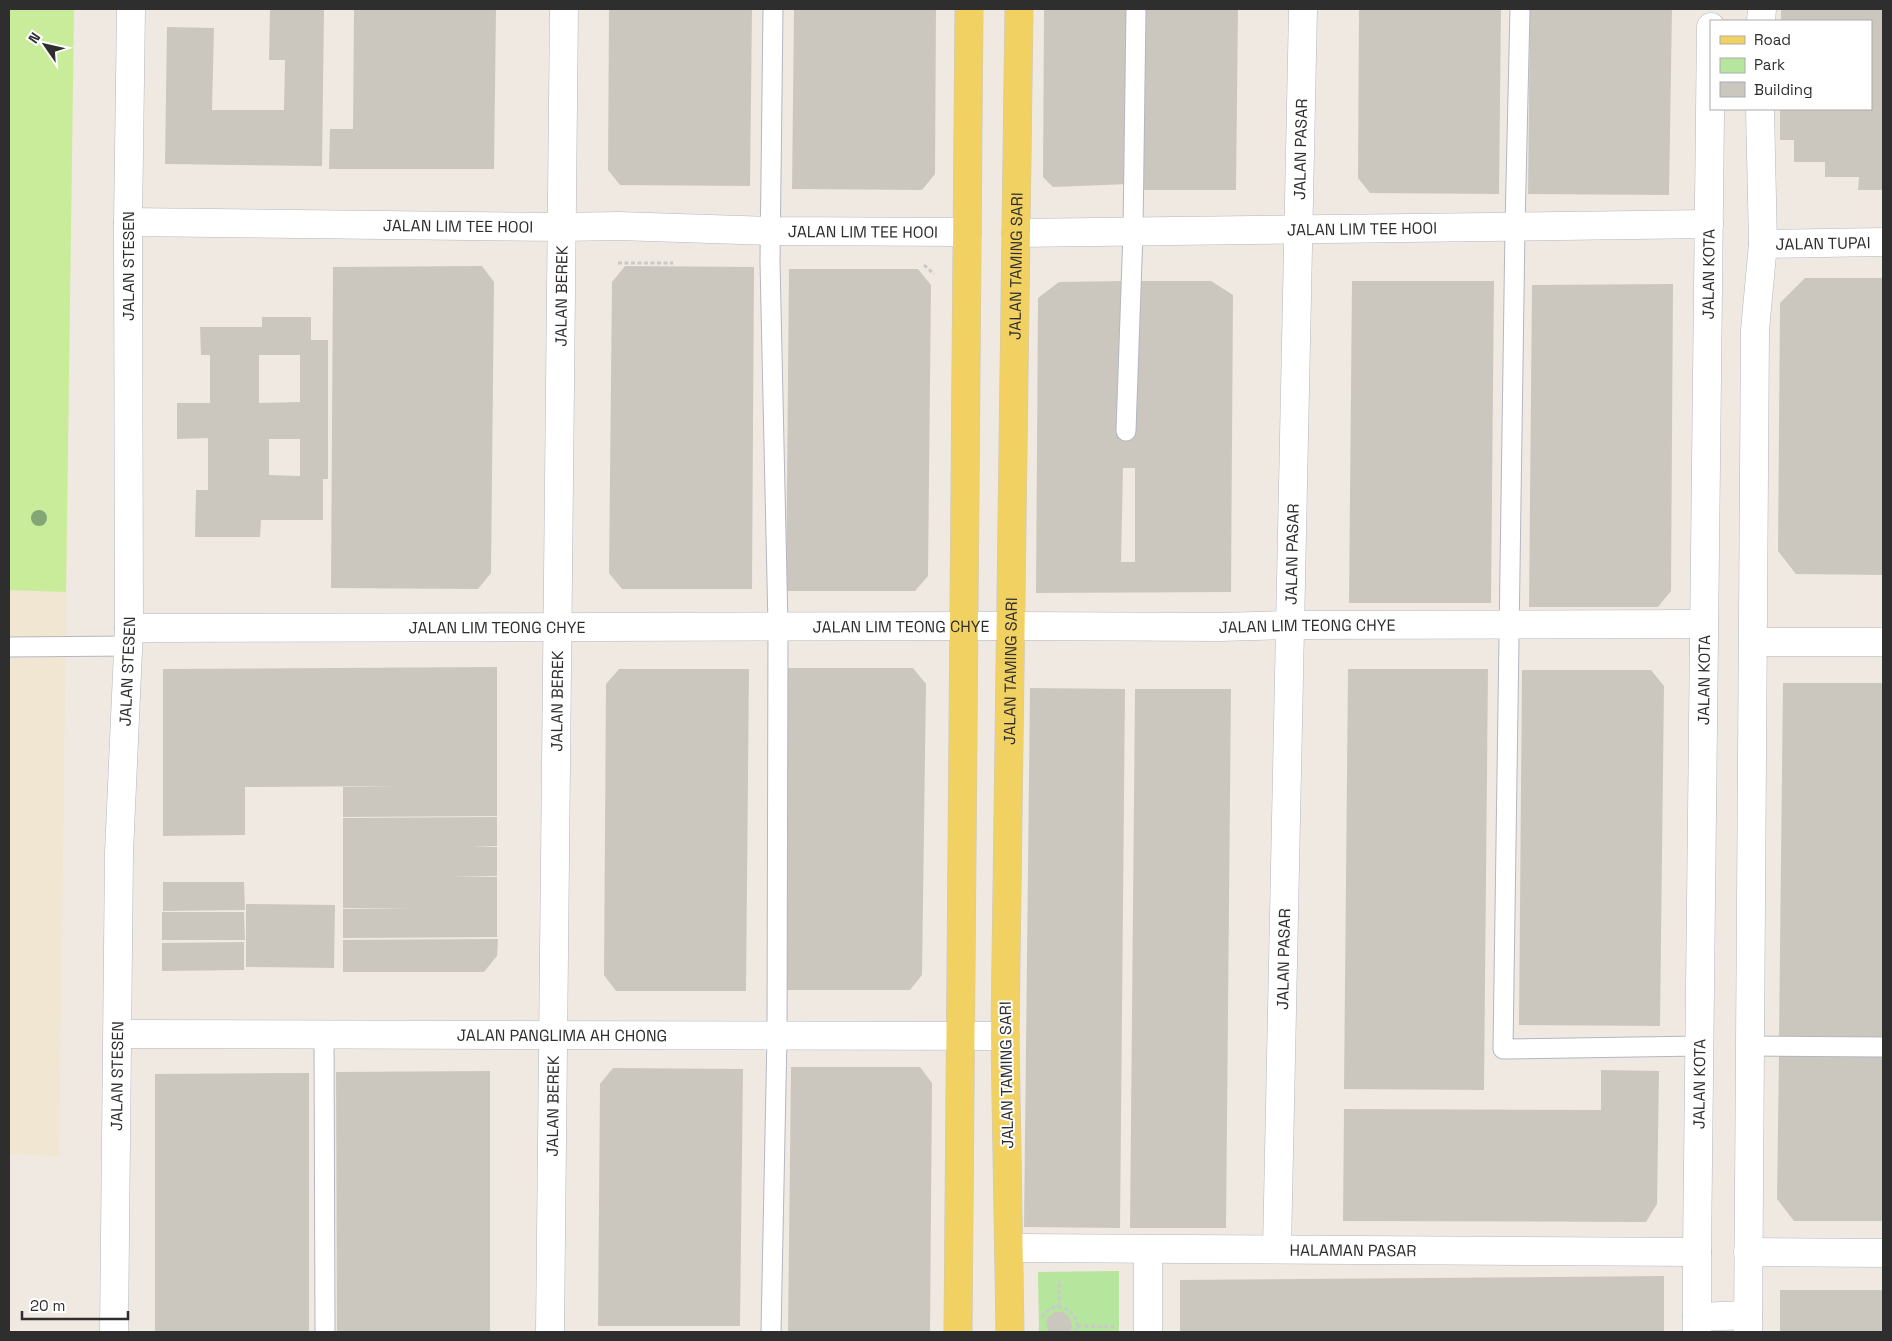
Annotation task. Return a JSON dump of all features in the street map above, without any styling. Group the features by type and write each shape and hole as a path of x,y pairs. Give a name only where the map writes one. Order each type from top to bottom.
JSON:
{"main road":[{"path":"958,1332 969,9"},
{"name":"JALAN TAMING SARI","path":"1010,1332 1005,1036 1019,9"}],"street":[{"name":"JALAN STESEN","path":"114,1332 119,853 129,637 128,222 132,9"},
{"name":"JALAN BEREK","path":"550,1332 564,9"},
{"name":"JALAN PASAR","path":"1277,1249 1303,9"},
{"name":"JALAN KOTA","path":"1697,1325 1696,1252 1710,110"},
{"path":"1697,1325 1748,1324 1755,330 1763,244 1760,110"},
{"name":"JALAN LIM TEE HOOI","path":"128,222 618,226 967,232"},
{"name":"JALAN LIM TEE HOOI","path":"1016,233 1709,224"},
{"name":"JALAN TUPAI","path":"1763,244 1883,242"},
{"name":"JALAN LIM TEONG CHYE","path":"129,637 557,627 1220,627 1290,625 1704,624"},
{"path":"1753,642 1883,642"},
{"name":"JALAN PANGLIMA AH CHONG","path":"118,1034 1005,1036"},
{"name":"HALAMAN PASAR","path":"1009,1248 1696,1252"},
{"path":"1148,1249 1148,1332"},
{"path":"1748,1252 1883,1253"}],"lane":[{"path":"771,1332 777,1036 778,626 770,230 773,9"},
{"path":"1126,431 1133,232 1136,9"},
{"path":"1520,9 1503,1049 1699,1046"},
{"path":"9,647 129,637"},
{"path":"324,1035 325,1332"},
{"path":"1750,1046 1883,1047"}],"path":[{"path":"920,263 936,276"},
{"path":"1059,1272 1059,1307"},
{"path":"1041,1320 1048,1310 1059,1307 1065,1308 1074,1315 1078,1326 1076,1332"},
{"path":"1078,1326 1119,1327"}],"shaded area":[{"path":"9,9 74,9 59,1156 9,1154"}],"green space":[{"path":"9,9 74,9 66,592 9,590"},
{"path":"1119,1271 1119,1332 1039,1332 1038,1272"}],"building":[{"path":"270,9 324,9 322,166 165,164 167,27 214,28 212,110 284,110 285,60 269,60"},
{"path":"354,9 496,9 494,169 329,169 330,129 353,129"},
{"path":"609,9 752,9 750,186 620,185 608,170"},
{"path":"794,9 936,9 935,174 922,190 792,189"},
{"path":"1044,9 1131,9 1129,184 1053,187 1043,177"},
{"path":"1142,9 1238,9 1236,190 1140,190"},
{"path":"1359,9 1501,9 1499,194 1370,193 1358,178"},
{"path":"1530,9 1672,9 1669,195 1528,194"},
{"path":"1781,9 1883,9 1883,190 1858,190 1859,177 1825,177 1825,162 1794,162 1794,140 1780,140 1780,110 1872,110 1872,20 1781,20"},
{"path":"482,266 494,282 491,573 478,589 331,588 333,267"},
{"path":"625,266 754,267 752,589 622,589 609,573 612,282"},
{"path":"789,269 918,269 931,285 928,576 915,591 786,591"},
{"path":"1805,278 1883,278 1883,575 1796,574 1778,551 1780,303"},
{"path":"1124,281 1131,436 1135,437 1136,281 1211,281 1233,295 1231,592 1036,593 1038,298 1059,282","holes":["1123,468 1135,468 1135,562 1121,562"]},
{"path":"1352,281 1494,281 1491,603 1349,603"},
{"path":"1673,284 1671,591 1658,607 1529,607 1532,285"},
{"path":"262,317 311,317 311,340 328,340 328,479 323,479 323,520 261,520 260,537 195,537 196,490 208,490 208,438 177,439 177,403 210,403 210,355 201,355 200,327 262,327","holes":["259,355 300,355 300,402 259,403","269,439 300,439 300,476 269,475"]},
{"path":"497,667 497,816 343,817 343,787 398,786 245,787 245,835 163,836 163,669"},
{"path":"784,668 913,668 926,684 922,975 910,990 780,990"},
{"path":"619,669 749,669 746,991 616,991 604,975 606,684"},
{"path":"1348,669 1488,669 1484,1090 1344,1089"},
{"path":"1522,670 1651,670 1664,686 1660,1026 1519,1025"},
{"path":"1783,683 1883,683 1883,1039 1779,1038"},
{"path":"1030,688 1125,689 1120,1228 1024,1227"},
{"path":"1135,689 1231,689 1226,1228 1130,1228"},
{"path":"497,817 497,846 472,847 497,847 497,876 451,877 497,877 497,937 343,938 343,909 412,908 343,908 343,818"},
{"path":"163,882 244,882 245,910 163,911"},
{"path":"246,904 335,905 334,968 246,967"},
{"path":"162,912 244,912 245,940 162,940"},
{"path":"498,939 497,956 484,972 343,972 343,940"},
{"path":"244,942 244,970 162,971 162,943"},
{"path":"1779,1053 1883,1053 1883,1221 1794,1221 1777,1199"},
{"path":"791,1067 920,1067 932,1083 930,1332 788,1332"},
{"path":"613,1068 743,1069 740,1326 598,1326 600,1084"},
{"path":"1601,1070 1659,1071 1657,1204 1646,1222 1343,1221 1344,1109 1601,1110"},
{"path":"490,1071 490,1332 337,1332 336,1072"},
{"path":"309,1073 309,1332 155,1332 155,1074"},
{"path":"1664,1276 1664,1332 1180,1332 1180,1280"},
{"path":"1780,1290 1883,1290 1883,1332 1780,1332"},
{"path":"1055,1312 1063,1312 1070,1318 1072,1326 1070,1332 1048,1332 1046,1322 1048,1317"}]}
